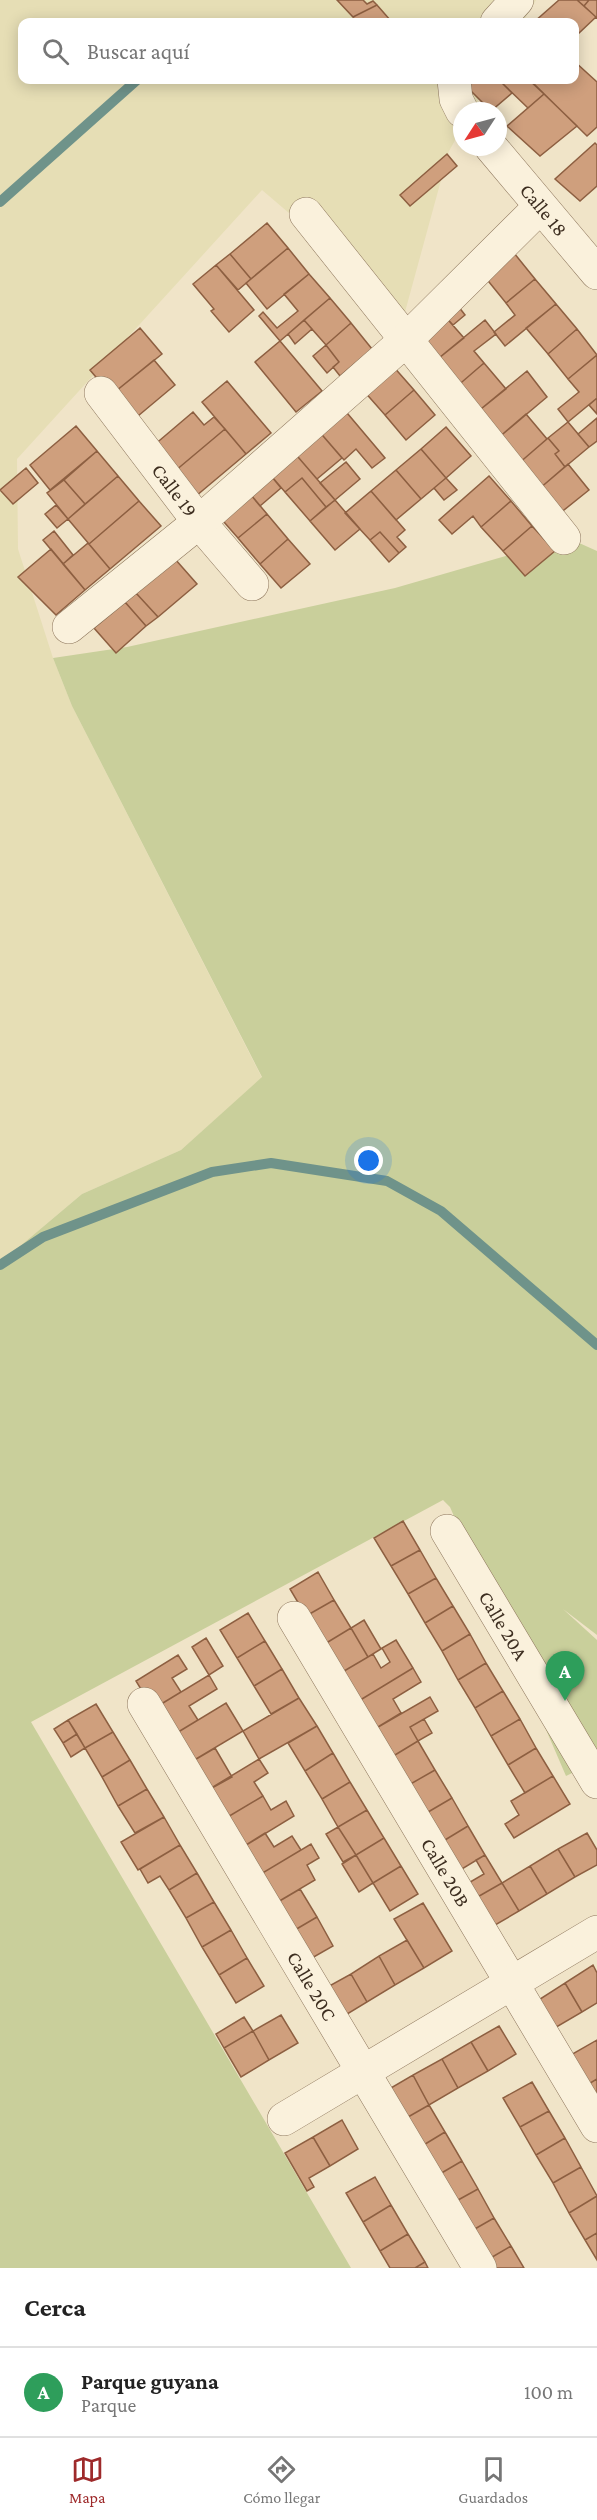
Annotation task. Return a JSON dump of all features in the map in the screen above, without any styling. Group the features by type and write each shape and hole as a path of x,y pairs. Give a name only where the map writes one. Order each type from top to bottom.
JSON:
{"street":[{"path":"500,18 517,0"},
{"path":"454,84 458,102"},
{"name":"Calle 18","path":"498,156 597,273"},
{"path":"69,627 199,522 406,340 540,207"},
{"path":"306,214 564,538"},
{"name":"Calle 19","path":"101,393 199,522 252,585"},
{"name":"Calle 20A","path":"447,1531 597,1782"},
{"name":"Calle 20B","path":"294,1618 597,2126"},
{"name":"Calle 20C","path":"144,1704 480,2268"},
{"path":"284,2119 597,1932"}],"shaded area":[{"path":"0,0 536,0 525,18 18,18 18,84 488,84 477,102 453,102 453,144 449,151 405,312 262,190 17,459 18,549 53,658 72,706 262,1078 181,1150 82,1194 0,1263"}],"green space":[{"path":"568,538 597,551 597,1635 563,1609 597,1640 597,1761 566,1776 450,1507 443,1500 31,1722 351,2268 0,2268 0,1263 82,1194 181,1150 262,1077 72,706 53,658 127,647 395,588"}],"building":[{"path":"337,0 363,0 367,4 373,1 377,5 353,17"},
{"path":"559,0 577,0 596,17 579,33 579,18 539,18"},
{"path":"577,0 589,0 584,6"},
{"path":"589,0 597,0 597,18 584,6"},
{"path":"377,5 388,18 354,18"},
{"path":"579,66 597,82 597,127 587,136 534,84 579,84"},
{"path":"503,84 512,93 502,102 482,102 465,85"},
{"path":"503,84 533,84 544,94 528,108"},
{"path":"544,94 577,126 540,156 507,126"},
{"path":"595,143 597,145 597,186 580,201 555,179"},
{"path":"447,154 457,166 410,206 400,195"},
{"path":"267,223 288,248 251,279 230,254"},
{"path":"288,248 309,274 267,309 246,283"},
{"path":"514,253 535,279 506,303 485,277"},
{"path":"230,254 251,279 238,290 216,265"},
{"path":"216,265 254,310 229,332 193,284"},
{"path":"309,274 330,298 280,341 259,316 263,312 277,328 298,311 284,294"},
{"path":"535,279 556,304 505,346 494,332 515,315 506,303"},
{"path":"330,298 351,323 326,345 304,320"},
{"path":"455,302 465,315 453,325 442,313"},
{"path":"556,304 577,329 548,354 526,328"},
{"path":"442,313 464,338 434,362 413,337"},
{"path":"304,320 312,329 295,344 288,334"},
{"path":"485,320 496,334 474,351 484,363 455,388 434,362"},
{"path":"351,323 372,349 340,376 333,367 339,362 326,345"},
{"path":"140,328 162,354 111,395 90,370"},
{"path":"577,329 597,355 568,379 548,354"},
{"path":"280,341 322,391 296,412 255,362"},
{"path":"326,345 339,362 327,373 313,356"},
{"path":"597,355 597,398 568,422 558,409 579,392 568,379"},
{"path":"154,360 175,385 132,421 111,395"},
{"path":"484,363 506,389 476,413 455,388"},
{"path":"392,365 414,390 385,415 363,390"},
{"path":"527,371 547,397 497,439 476,413"},
{"path":"227,381 271,433 246,454 202,402"},
{"path":"414,390 435,415 406,440 385,415"},
{"path":"597,398 597,414 589,405"},
{"path":"342,407 385,458 372,468 356,449 344,460 317,429"},
{"path":"193,412 204,425 214,417 225,429 175,471 153,446"},
{"path":"526,414 547,439 518,464 497,439"},
{"path":"597,418 597,441 589,447 578,434"},
{"path":"568,422 589,447 565,467 555,454 559,451 548,438"},
{"path":"76,426 97,451 50,490 30,465"},
{"path":"446,427 471,456 446,478 421,449"},
{"path":"225,429 246,454 196,496 175,471"},
{"path":"317,429 342,458 317,479 292,450"},
{"path":"548,438 559,451 555,454 565,467 539,489 518,464"},
{"path":"421,449 446,478 421,499 396,470"},
{"path":"292,450 335,500 326,507 302,478 285,492 267,471"},
{"path":"97,451 118,476 85,504 64,480"},
{"path":"346,462 360,479 335,500 320,483"},
{"path":"568,464 589,490 559,514 539,489"},
{"path":"26,468 38,483 13,504 0,490"},
{"path":"396,470 421,499 396,520 371,491"},
{"path":"267,471 281,488 260,506 246,489"},
{"path":"118,476 139,501 89,544 68,519"},
{"path":"489,476 511,501 481,527 473,516 452,534 439,520"},
{"path":"302,478 326,507 310,521 285,492"},
{"path":"446,478 457,490 444,500 434,488"},
{"path":"64,480 85,504 68,519 47,493"},
{"path":"246,489 267,514 238,538 217,514"},
{"path":"371,491 405,530 397,537 406,547 399,553 380,532 370,540 345,513"},
{"path":"335,500 360,529 335,550 310,521"},
{"path":"139,501 161,526 110,569 89,544"},
{"path":"511,501 532,526 503,551 481,527"},
{"path":"56,505 68,519 57,528 45,514"},
{"path":"267,514 288,539 260,564 238,538"},
{"path":"532,526 555,551 525,576 503,551"},
{"path":"54,531 73,555 63,564 43,540"},
{"path":"380,532 399,553 389,562 370,540"},
{"path":"288,539 310,564 281,588 260,564"},
{"path":"88,543 110,569 85,590 63,564"},
{"path":"51,549 85,590 56,615 18,577"},
{"path":"175,559 197,584 158,617 136,593"},
{"path":"136,593 158,617 146,626 125,602"},
{"path":"125,602 146,626 116,653 94,628"},
{"path":"403,1521 420,1550 391,1566 374,1538"},
{"path":"420,1550 436,1578 408,1594 391,1566"},
{"path":"318,1572 334,1600 306,1616 290,1589"},
{"path":"436,1578 453,1606 425,1623 408,1594"},
{"path":"334,1600 351,1628 323,1645 306,1616"},
{"path":"453,1606 470,1634 442,1651 425,1623"},
{"path":"248,1613 265,1641 237,1658 220,1630"},
{"path":"364,1620 381,1649 368,1657 351,1628"},
{"path":"351,1628 368,1657 339,1674 323,1645"},
{"path":"470,1634 486,1663 458,1680 442,1651"},
{"path":"206,1638 223,1666 209,1675 192,1647"},
{"path":"396,1640 413,1668 357,1702 339,1674 373,1654 381,1668 390,1662 382,1648"},
{"path":"265,1641 282,1669 254,1686 237,1658"},
{"path":"178,1655 187,1669 172,1678 181,1692 153,1709 136,1681"},
{"path":"486,1663 503,1691 475,1708 458,1680"},
{"path":"413,1668 421,1682 393,1699 401,1713 373,1730 357,1702"},
{"path":"282,1669 299,1698 271,1714 254,1686"},
{"path":"209,1675 217,1689 189,1706 198,1720 170,1737 153,1709"},
{"path":"503,1691 520,1719 491,1736 475,1708"},
{"path":"430,1697 438,1711 410,1727 418,1741 390,1758 373,1730"},
{"path":"299,1698 317,1726 259,1759 243,1731"},
{"path":"226,1703 243,1731 186,1765 170,1737"},
{"path":"96,1704 113,1732 85,1748 68,1720"},
{"path":"424,1719 432,1733 418,1741 410,1727"},
{"path":"520,1719 536,1748 508,1765 491,1736"},
{"path":"68,1720 77,1734 63,1743 54,1729"},
{"path":"317,1726 333,1753 305,1771 288,1743"},
{"path":"113,1732 130,1760 102,1777 85,1748"},
{"path":"77,1734 85,1748 71,1757 63,1743"},
{"path":"418,1741 435,1770 407,1786 390,1758"},
{"path":"215,1748 232,1777 203,1793 186,1765"},
{"path":"536,1748 553,1776 525,1793 508,1765"},
{"path":"333,1753 350,1782 322,1799 305,1771"},
{"path":"259,1759 268,1773 254,1782 263,1796 221,1821 203,1793"},
{"path":"130,1760 147,1789 118,1806 102,1777"},
{"path":"435,1770 452,1798 423,1815 407,1786"},
{"path":"553,1776 570,1804 514,1838 505,1824 519,1815 511,1801"},
{"path":"350,1782 367,1810 338,1827 322,1799"},
{"path":"147,1789 164,1817 135,1833 118,1806"},
{"path":"263,1796 271,1810 286,1801 294,1816 238,1850 221,1821"},
{"path":"452,1798 468,1826 440,1843 423,1815"},
{"path":"367,1810 384,1838 356,1855 338,1827"},
{"path":"164,1817 180,1845 138,1870 121,1842"},
{"path":"468,1826 485,1855 457,1872 440,1843"},
{"path":"338,1827 356,1855 343,1862 326,1834"},
{"path":"265,1833 274,1847 292,1836 301,1850 254,1878 238,1850"},
{"path":"587,1833 597,1850 597,1865 575,1877 558,1849"},
{"path":"384,1838 401,1866 373,1883 356,1855"},
{"path":"311,1844 319,1858 307,1865 315,1880 271,1906 254,1878"},
{"path":"180,1845 197,1873 169,1890 160,1876 148,1883 140,1869"},
{"path":"558,1849 575,1877 547,1894 530,1866"},
{"path":"356,1855 373,1883 359,1892 342,1864"},
{"path":"485,1855 502,1883 474,1899 465,1885 484,1874 476,1860"},
{"path":"401,1866 418,1894 390,1911 373,1883"},
{"path":"530,1866 547,1894 519,1911 502,1883"},
{"path":"197,1873 214,1902 186,1918 169,1890"},
{"path":"502,1883 519,1911 490,1928 474,1899"},
{"path":"300,1889 317,1917 288,1934 271,1906"},
{"path":"214,1902 231,1930 202,1947 186,1918"},
{"path":"423,1903 452,1951 424,1968 394,1919"},
{"path":"317,1917 333,1946 305,1962 288,1934"},
{"path":"231,1930 247,1958 219,1975 202,1947"},
{"path":"407,1940 424,1968 395,1985 379,1956"},
{"path":"379,1956 395,1985 367,2002 351,1974"},
{"path":"247,1958 264,1986 236,2003 219,1975"},
{"path":"593,1965 597,1973 597,2003 582,2012 565,1983"},
{"path":"351,1974 367,2002 339,2019 322,1990"},
{"path":"565,1983 582,2012 553,2029 537,2001"},
{"path":"281,2015 298,2043 269,2060 253,2031"},
{"path":"244,2017 253,2031 224,2048 216,2034"},
{"path":"499,2026 516,2054 488,2071 471,2042"},
{"path":"253,2031 269,2060 241,2077 224,2048"},
{"path":"597,2040 597,2079 587,2085 569,2056"},
{"path":"471,2042 488,2071 458,2088 442,2059"},
{"path":"442,2059 458,2088 429,2105 413,2075"},
{"path":"413,2075 429,2105 401,2121 384,2092"},
{"path":"597,2079 597,2103 587,2085"},
{"path":"532,2082 549,2111 520,2127 503,2098"},
{"path":"429,2105 445,2132 417,2149 401,2121"},
{"path":"549,2111 565,2138 536,2155 520,2127"},
{"path":"342,2120 358,2149 330,2166 313,2137"},
{"path":"445,2132 462,2161 433,2178 417,2149"},
{"path":"313,2137 330,2166 309,2178 314,2187 307,2191 285,2153"},
{"path":"565,2138 581,2167 553,2183 536,2155"},
{"path":"462,2161 478,2189 449,2205 433,2178"},
{"path":"581,2167 597,2196 569,2213 553,2183"},
{"path":"375,2177 391,2205 363,2222 346,2193"},
{"path":"478,2189 494,2218 466,2234 449,2205"},
{"path":"597,2196 597,2233 585,2240 569,2213"},
{"path":"391,2205 408,2234 380,2251 363,2222"},
{"path":"494,2218 511,2246 482,2263 466,2234"},
{"path":"597,2233 597,2260 585,2240"},
{"path":"408,2234 425,2262 415,2268 390,2268 380,2251"},
{"path":"511,2246 524,2268 485,2268 482,2263"},
{"path":"425,2262 428,2268 415,2268"}],"waterway":[{"path":"0,202 133,84"},
{"path":"0,1265 43,1237 212,1172 271,1163 387,1181 441,1211 597,1345"}],"place":[{"name":"Parque guyana","path":"565,1701"}]}
